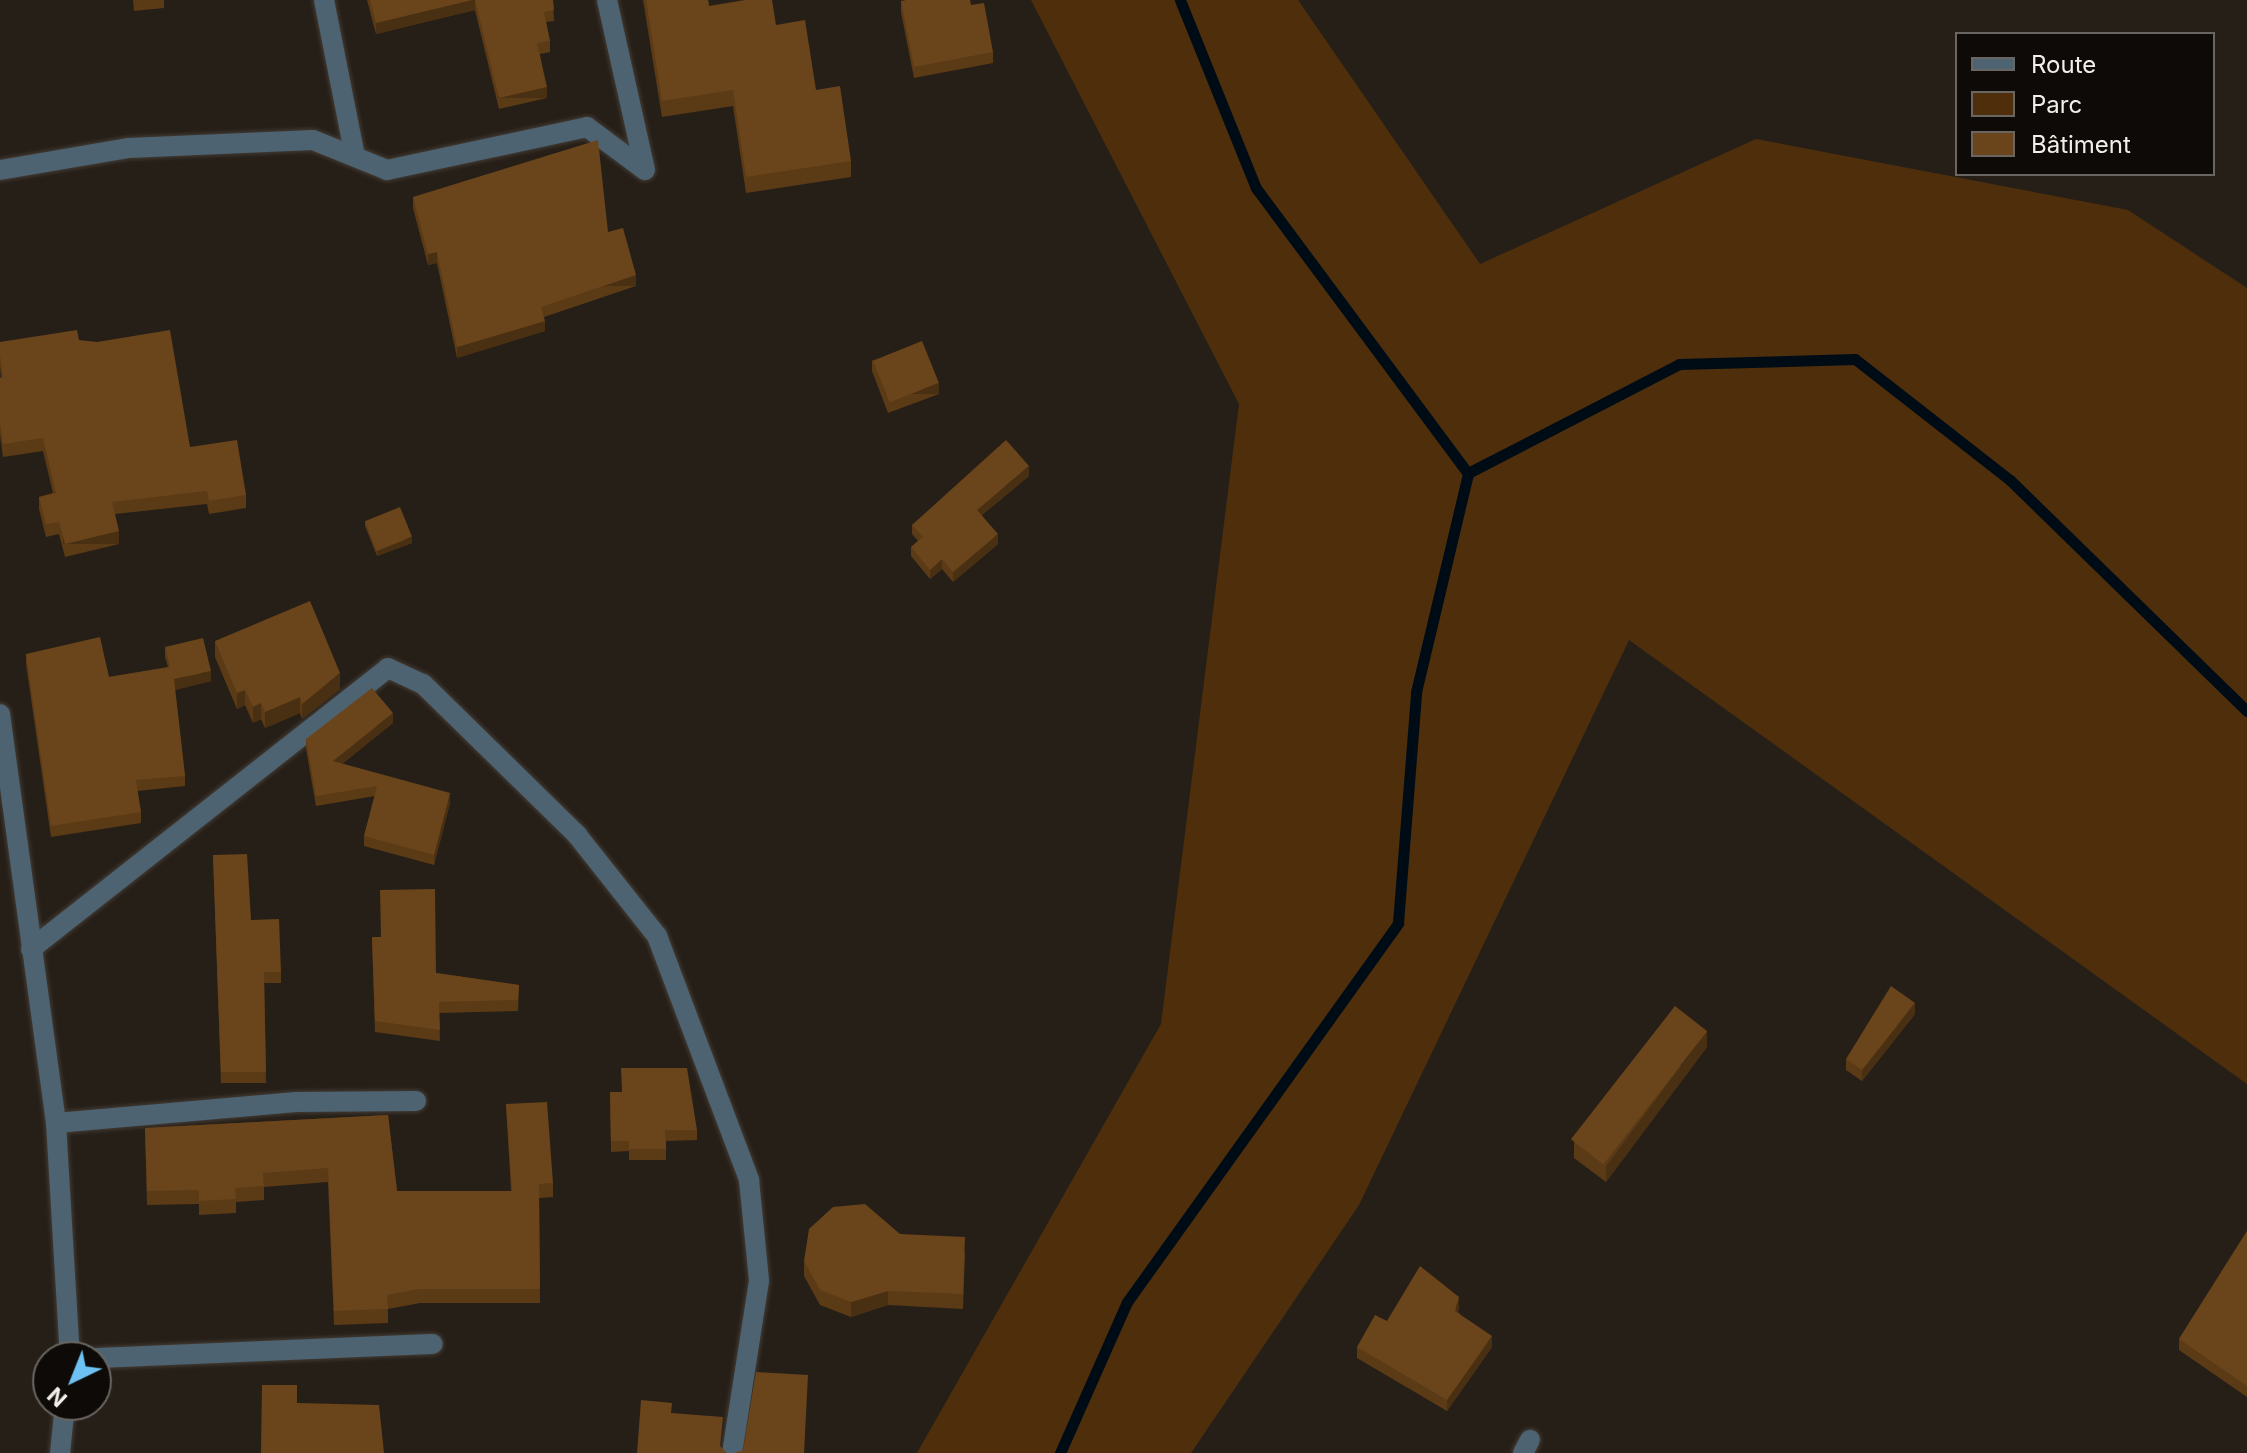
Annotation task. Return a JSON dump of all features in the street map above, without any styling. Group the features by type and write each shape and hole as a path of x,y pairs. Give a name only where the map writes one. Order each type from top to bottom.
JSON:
{"street":[{"path":"324,0 355,156"},
{"path":"0,170 129,148 297,141 355,156 387,170 587,127 645,170 607,0"},
{"path":"31,949 388,668 423,684 577,835 657,936 749,1180 759,1281 732,1453"},
{"path":"0,714 56,1123 69,1341"},
{"path":"56,1123 296,1102 416,1101"},
{"path":"112,1357 433,1344"},
{"path":"60,1453 63,1421"}],"green space":[{"path":"1031,0 1298,0 1480,264 1756,139 2128,210 2247,288 2247,1084 1629,640 1359,1205 1191,1453 917,1453 1161,1024 1239,404"}],"building":[{"path":"370,0 472,0 376,23"},
{"path":"475,0 553,0 554,10 544,12 550,41 537,43 547,87 499,98"},
{"path":"646,0 708,0 709,6 745,0 772,0 776,25 805,20 816,90 840,86 851,161 746,177 733,90 662,101"},
{"path":"970,0 971,5 984,3 993,52 914,67 901,1"},
{"path":"598,140 608,232 623,228 636,275 541,307 545,321 457,347 437,252 428,254 413,197"},
{"path":"77,330 79,340 97,342 170,330 190,447 237,440 246,495 209,501 207,491 112,502 119,531 65,544 59,522 46,524 39,497 56,493 43,438 3,444 0,342"},
{"path":"922,341 939,383 890,403 873,361"},
{"path":"1006,440 1029,466 977,510 998,534 953,572 942,559 930,570 911,547 923,537 912,525"},
{"path":"400,507 412,537 377,551 365,521"},
{"path":"310,601 340,673 302,704 300,697 265,712 261,703 253,707 245,690 237,693 215,641"},
{"path":"100,637 109,677 170,667 165,647 203,638 211,671 174,679 185,776 136,780 141,812 51,826 26,654"},
{"path":"372,688 393,713 333,761 450,793 434,855 364,836 377,786 316,796 306,739"},
{"path":"247,854 251,920 279,919 281,972 264,972 266,1072 221,1072 213,855"},
{"path":"435,889 436,973 519,985 518,1000 439,1002 440,1030 375,1021 372,937 381,937 380,890"},
{"path":"1891,986 1915,1003 1862,1070 1846,1059"},
{"path":"1675,1006 1707,1031 1603,1164 1571,1139"},
{"path":"621,1068 687,1068 697,1130 665,1130 666,1149 629,1149 629,1141 611,1141 610,1092 622,1092"},
{"path":"547,1102 553,1183 539,1184 540,1289 420,1289 387,1295 388,1309 334,1311 328,1168 263,1173 264,1186 235,1188 236,1199 199,1201 199,1190 147,1191 145,1128 388,1115 397,1191 512,1191 506,1104"},
{"path":"865,1204 900,1234 965,1237 963,1294 888,1291 851,1302 820,1290 804,1261 809,1229 833,1207"},
{"path":"2247,1231 2247,1386 2179,1339"},
{"path":"1420,1266 1459,1297 1455,1311 1492,1336 1447,1400 1357,1347 1375,1315 1387,1321"},
{"path":"756,1372 808,1375 804,1453 734,1453 743,1450"},
{"path":"262,1385 297,1385 297,1403 379,1405 384,1453 261,1453"},
{"path":"641,1400 672,1403 671,1413 723,1417 720,1446 727,1453 637,1453"}],"waterway":[{"path":"1180,0 1256,188 1468,473 1679,364 1855,359 2010,480 2247,711"},
{"path":"1060,1453 1127,1302 1398,923 1416,692 1468,473"}]}
